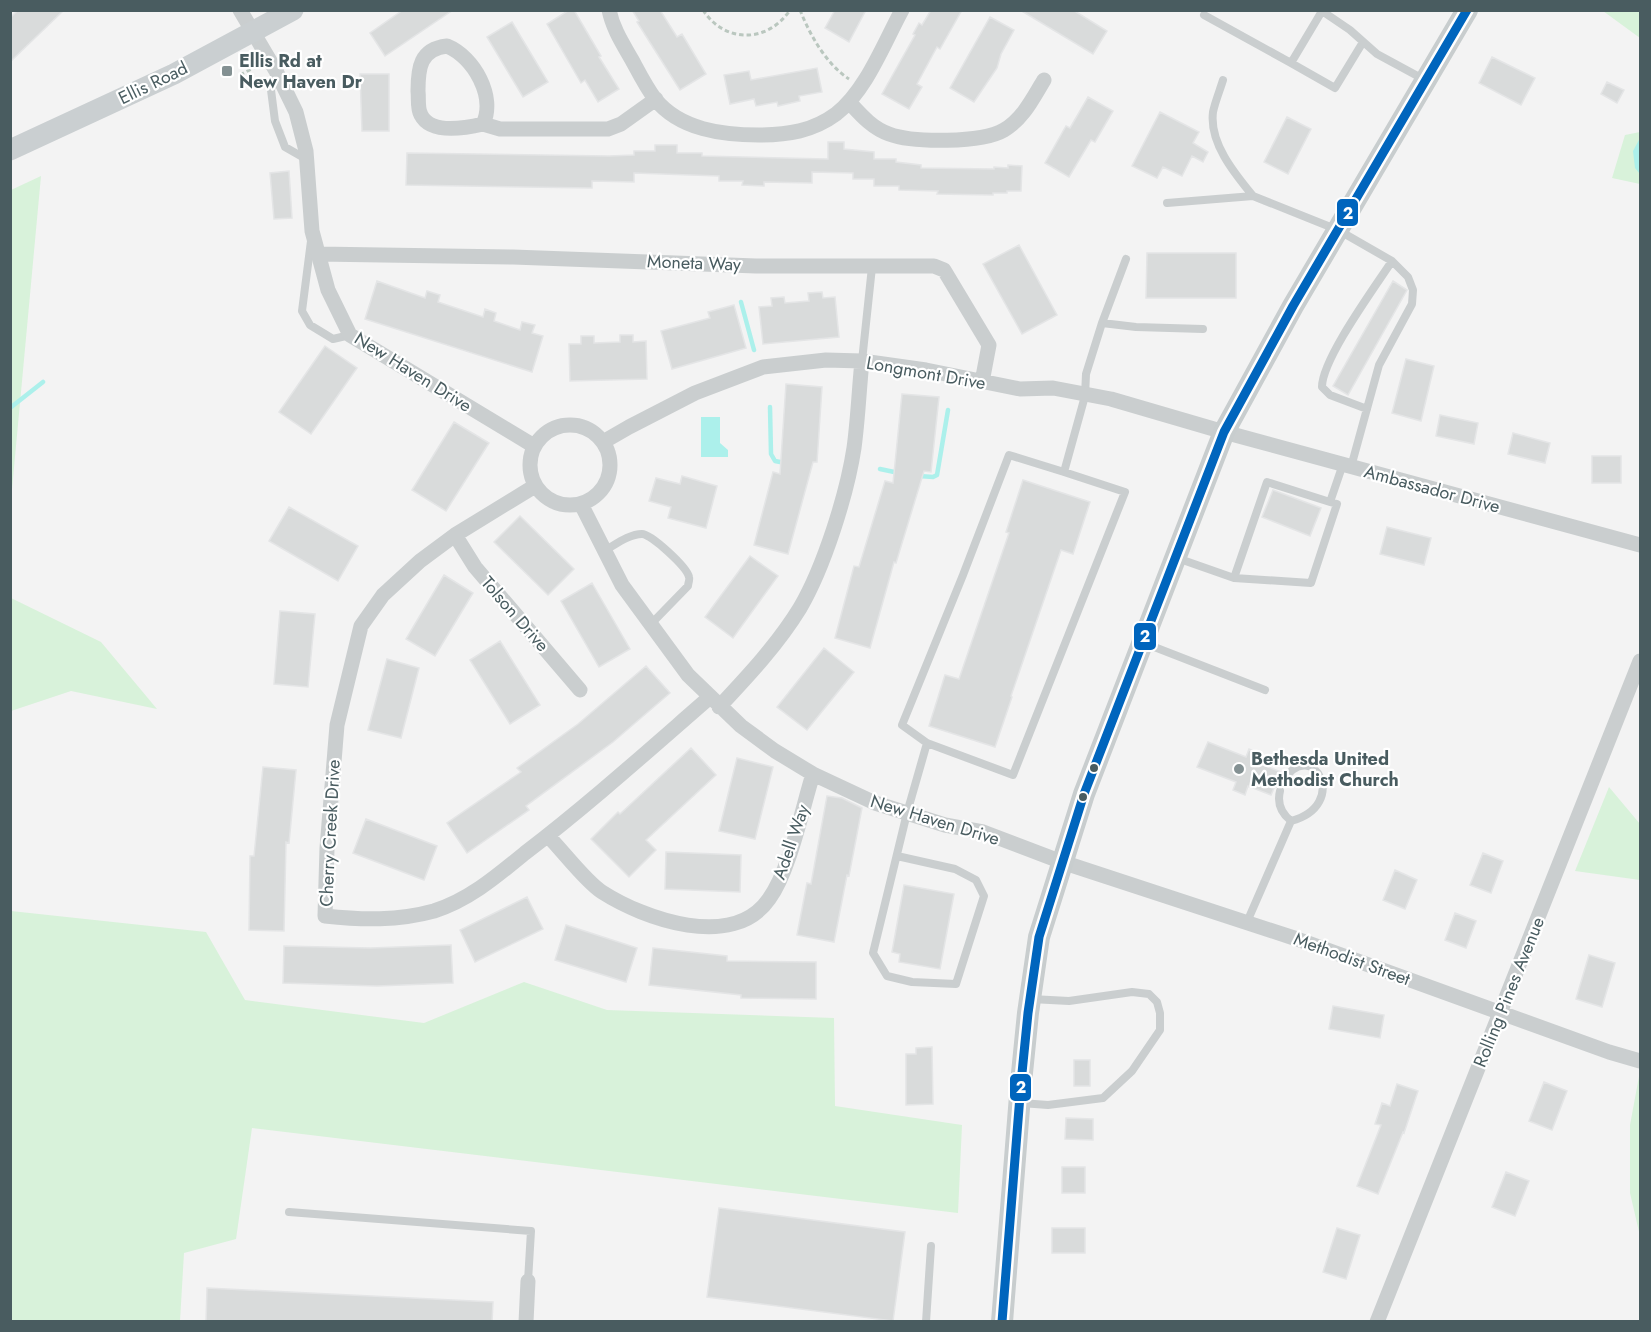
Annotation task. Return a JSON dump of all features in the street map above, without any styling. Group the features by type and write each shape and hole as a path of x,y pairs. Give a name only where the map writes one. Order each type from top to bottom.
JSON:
{"main road":[{"name":"Ellis Road","path":"10,150 140,91 293,10"},
{"path":"1002,1322 1019,1103 1030,999 1040,937 1084,794 1224,432 1293,306 1467,10"}],"street":[{"name":"New Haven Drive","path":"240,10 276,70 296,112 306,159 312,231 328,290 350,335 534,446"},
{"path":"609,10 616,33 656,99 670,112 702,129 740,135 791,134 812,128 836,114 849,102 867,75 902,10"},
{"path":"483,124 488,105 485,92 477,76 466,58 457,51 447,46 436,47 421,63 418,77 419,107 421,116 431,124 445,128 464,128 483,124 500,129 588,131 608,129 621,124 656,99"},
{"path":"849,102 868,122 888,134 911,138 978,139 992,136 1016,121 1044,80"},
{"name":"Moneta Way","path":"318,254 530,258 756,266 933,266 944,270 989,345 982,382"},
{"name":"Longmont Drive","path":"603,442 695,393 763,367 826,360 862,361 926,370 1020,389 1053,388 1085,396 1111,399 1224,432"},
{"name":"Cherry Creek Drive","path":"535,486 455,535 420,561 383,595 361,626 337,725 327,848 325,916 362,920 404,917 435,910 470,896 715,702 782,634 800,608 813,581 848,480 854,447 862,361"},
{"path":"567,425 587,429 603,442 610,460 608,479 593,499 567,506 554,503 543,496 535,486 530,473 529,459 534,446 548,432 567,425"},
{"name":"Ambassador Drive","path":"1224,432 1641,545"},
{"name":"New Haven Drive","path":"581,504 622,585 681,667 715,702 775,751 813,774 875,803 945,825 984,832 1062,862"},
{"name":"Tolson Drive","path":"455,535 475,567 580,690"},
{"name":"Rolling Pines Avenue","path":"1377,1322 1641,661"},
{"name":"Adell Way","path":"548,836 600,891 635,910 690,926 729,927 752,916 769,900 786,865 813,774"},
{"name":"Methodist Street","path":"1062,862 1329,950 1501,1014 1641,1061"},
{"path":"526,1322 528,1281"}],"lane":[{"path":"1291,63 1322,11 1350,30 1377,54 1426,80"},
{"path":"1204,15 1335,88 1363,42"},
{"path":"276,70 271,90 275,121 285,147 306,159"},
{"path":"1223,80 1213,113 1215,130 1229,167 1253,196"},
{"path":"1167,203 1253,196 1338,230 1392,261 1408,277 1413,290 1412,304 1379,365 1347,466 1330,502"},
{"path":"312,231 302,311 310,326 333,339 350,335"},
{"path":"1064,472 1085,396 1086,374 1126,259"},
{"path":"1367,408 1330,394 1322,387 1322,380 1351,324 1392,261"},
{"path":"862,361 872,267"},
{"path":"1102,323 1136,327 1203,328"},
{"path":"1009,456 1064,472 1125,492 1013,775 927,743 902,725 1009,456"},
{"path":"1176,558 1234,578 1311,583 1337,504 1267,482 1234,578"},
{"path":"604,551 634,535 644,534 653,537 686,570 690,578 688,586 650,625"},
{"path":"1143,642 1265,690"},
{"path":"897,856 955,869 976,880 984,896 956,984 912,982 887,976 873,953 907,813 927,743"},
{"path":"1246,922 1291,821 1306,815 1314,807 1324,788 1323,779 1310,766 1302,765 1290,771 1284,780"},
{"path":"1280,791 1278,796 1281,810 1291,821"},
{"path":"1019,1103 1048,1105 1103,1098 1132,1071 1160,1030 1160,1013 1157,1002 1149,994 1132,992 1069,1001 1030,999"},
{"path":"289,1212 531,1232 528,1281"},
{"path":"926,1322 931,1246"}],"path":[{"path":"703,10 717,27 734,35 764,32 784,20 790,10"},
{"path":"800,10 814,39 831,63 838,72 852,80"},
{"path":"240,75 258,65"}],"green space":[{"path":"1603,11 1640,11 1640,38"},
{"path":"1640,132 1640,184 1612,178 1625,135"},
{"path":"41,176 11,500 11,190"},
{"path":"11,598 101,642 157,709 71,691 11,711"},
{"path":"1609,787 1640,824 1640,880 1575,871"},
{"path":"11,911 206,932 245,1000 424,1023 524,982 607,1010 834,1018 835,1106 962,1125 958,1213 252,1128 236,1239 184,1253 180,1321 11,1321"},
{"path":"1640,1071 1640,1236 1630,1193 1630,1125"}],"water":[{"path":"1640,138 1640,174 1635,168 1633,151"},
{"path":"701,417 720,417 720,443 728,450 728,457 701,457"}],"building":[{"path":"18,10 64,10 10,62 10,18"},
{"path":"403,10 453,10 385,56 370,33"},
{"path":"569,10 574,10 619,89 598,102 585,80 581,83 547,24"},
{"path":"632,10 660,10 677,37 682,34 706,74 680,90 637,22 639,21"},
{"path":"835,10 866,10 849,42 825,28"},
{"path":"931,10 962,10 940,49 937,47 917,84 922,87 909,109 882,94 915,35 913,34 919,23 922,25"},
{"path":"1020,10 1073,10 1107,31 1093,54"},
{"path":"990,17 1014,30 1001,54 997,68 974,102 950,88"},
{"path":"512,22 548,82 523,97 487,37"},
{"path":"1492,57 1535,78 1521,105 1479,83"},
{"path":"817,68 822,92 799,96 800,101 778,106 777,102 756,106 754,99 730,104 724,75 749,71 751,80"},
{"path":"360,74 389,74 389,131 362,131"},
{"path":"1607,82 1624,90 1617,103 1601,94"},
{"path":"1088,97 1113,111 1095,142 1091,140 1069,177 1045,163 1066,126 1070,128"},
{"path":"1160,112 1199,132 1193,143 1208,152 1203,162 1192,156 1182,176 1163,167 1157,178 1132,166"},
{"path":"1287,117 1311,129 1288,174 1264,162"},
{"path":"828,142 844,142 844,149 874,152 874,159 896,159 896,162 921,165 921,168 994,169 994,167 1008,168 1008,165 1022,166 1021,191 993,193 993,195 937,194 938,191 899,190 899,186 874,186 874,179 853,179 853,173 812,172 812,183 764,182 764,186 742,185 743,181 719,181 719,176 634,173 634,182 592,181 592,188 406,185 407,153 609,156 634,155 634,151 655,151 655,145 677,145 677,153 702,153 702,156 828,159"},
{"path":"289,171 292,218 274,219 270,173"},
{"path":"1019,245 1057,315 1022,334 983,264"},
{"path":"1147,253 1236,253 1236,298 1146,298"},
{"path":"377,281 425,298 427,291 440,295 438,302 483,317 485,309 496,313 494,321 520,330 522,322 535,325 532,333 543,336 532,372 365,319"},
{"path":"1393,281 1407,290 1348,395 1333,386"},
{"path":"822,292 823,298 835,297 839,337 763,344 759,307 772,306 771,298 784,297 785,303 809,301 808,293"},
{"path":"734,305 746,348 672,369 661,331 710,318 708,312"},
{"path":"620,335 633,335 633,342 646,341 647,379 570,381 569,344 581,344 581,336 594,336 594,343 620,342"},
{"path":"325,346 357,368 311,434 279,412"},
{"path":"1406,359 1434,366 1421,421 1392,413"},
{"path":"786,384 822,387 817,462 813,462 788,554 754,545 773,472 780,474"},
{"path":"902,394 939,397 931,472 924,471 896,563 894,562 870,648 835,638 854,566 859,567 885,481 893,483"},
{"path":"1440,415 1478,423 1474,444 1436,436"},
{"path":"454,422 489,443 446,511 412,490"},
{"path":"1513,433 1550,443 1545,463 1508,454"},
{"path":"1592,456 1621,456 1621,483 1592,483"},
{"path":"682,476 717,486 706,528 668,518 671,507 649,501 656,478 680,484"},
{"path":"1023,480 1090,502 1073,554 1061,550 995,747 929,726 945,675 959,679 1009,533 1006,532"},
{"path":"1273,490 1321,508 1310,536 1262,517"},
{"path":"289,507 358,546 338,581 269,541"},
{"path":"520,516 574,569 548,595 494,542"},
{"path":"1387,527 1431,538 1424,565 1380,554"},
{"path":"750,556 778,576 733,638 705,617"},
{"path":"444,575 473,593 435,656 406,639"},
{"path":"592,583 630,649 599,667 561,601"},
{"path":"280,611 315,614 308,687 274,684"},
{"path":"500,641 540,705 510,724 470,660"},
{"path":"824,648 854,672 807,730 777,707"},
{"path":"387,659 419,668 401,738 368,730"},
{"path":"646,666 670,693 613,742 526,806 529,810 467,853 447,823 521,772 517,768 578,724"},
{"name":"Bethesda United Methodist Church","path":"1208,742 1246,757 1249,749 1261,754 1258,763 1281,772 1278,781 1281,785 1274,788 1271,795 1248,786 1245,795 1233,790 1236,782 1197,767"},
{"path":"691,748 716,775 646,840 656,850 629,877 591,839"},
{"path":"737,758 773,767 755,839 719,831"},
{"path":"263,767 296,770 289,843 286,842 284,931 249,930 250,856 254,856"},
{"path":"827,796 842,798 862,808 834,942 797,935 807,883 811,884"},
{"path":"366,819 437,846 424,880 353,853"},
{"path":"666,852 741,855 740,892 665,889"},
{"path":"1483,853 1503,861 1491,893 1470,885"},
{"path":"1395,870 1417,880 1405,909 1383,900"},
{"path":"904,885 954,894 940,969 899,962 900,954 892,952"},
{"path":"527,897 543,929 475,962 460,930"},
{"path":"1455,913 1476,921 1466,948 1445,940"},
{"path":"566,925 637,948 626,982 555,960"},
{"path":"451,945 453,983 377,986 283,983 284,946 370,948"},
{"path":"653,948 727,956 727,961 816,962 816,999 741,998 741,995 649,985"},
{"path":"1589,955 1615,963 1602,1007 1576,999"},
{"path":"1333,1006 1384,1015 1380,1038 1329,1029"},
{"path":"932,1047 933,1104 906,1105 906,1054 916,1054 916,1048"},
{"path":"1074,1060 1090,1060 1090,1086 1074,1086"},
{"path":"1544,1082 1567,1091 1552,1130 1529,1121"},
{"path":"1397,1084 1418,1091 1404,1133 1378,1194 1357,1186 1381,1125 1375,1124 1382,1103 1390,1106"},
{"path":"1066,1118 1093,1119 1093,1140 1065,1139"},
{"path":"1062,1167 1085,1167 1085,1193 1062,1193"},
{"path":"1506,1172 1529,1181 1515,1216 1492,1207"},
{"path":"719,1208 905,1232 893,1321 707,1297"},
{"path":"1052,1228 1085,1228 1085,1253 1052,1253"},
{"path":"1337,1228 1360,1235 1346,1279 1323,1272"},
{"path":"207,1288 493,1302 492,1322 206,1322"}],"waterway":[{"path":"741,302 754,350"},
{"path":"10,408 43,382"},
{"path":"770,407 771,454 775,461 785,463"},
{"path":"919,476 937,475 948,410"},
{"path":"880,469 899,473"}],"transit line":[{"name":"2","path":"1002,1322 1021,1083 1039,937 1084,794 1224,432 1293,306 1467,10"}],"place":[{"name":"Ellis Rd at New Haven Dr","path":"227,71"},
{"name":"Bethesda United Methodist Church","path":"1239,769"}]}
